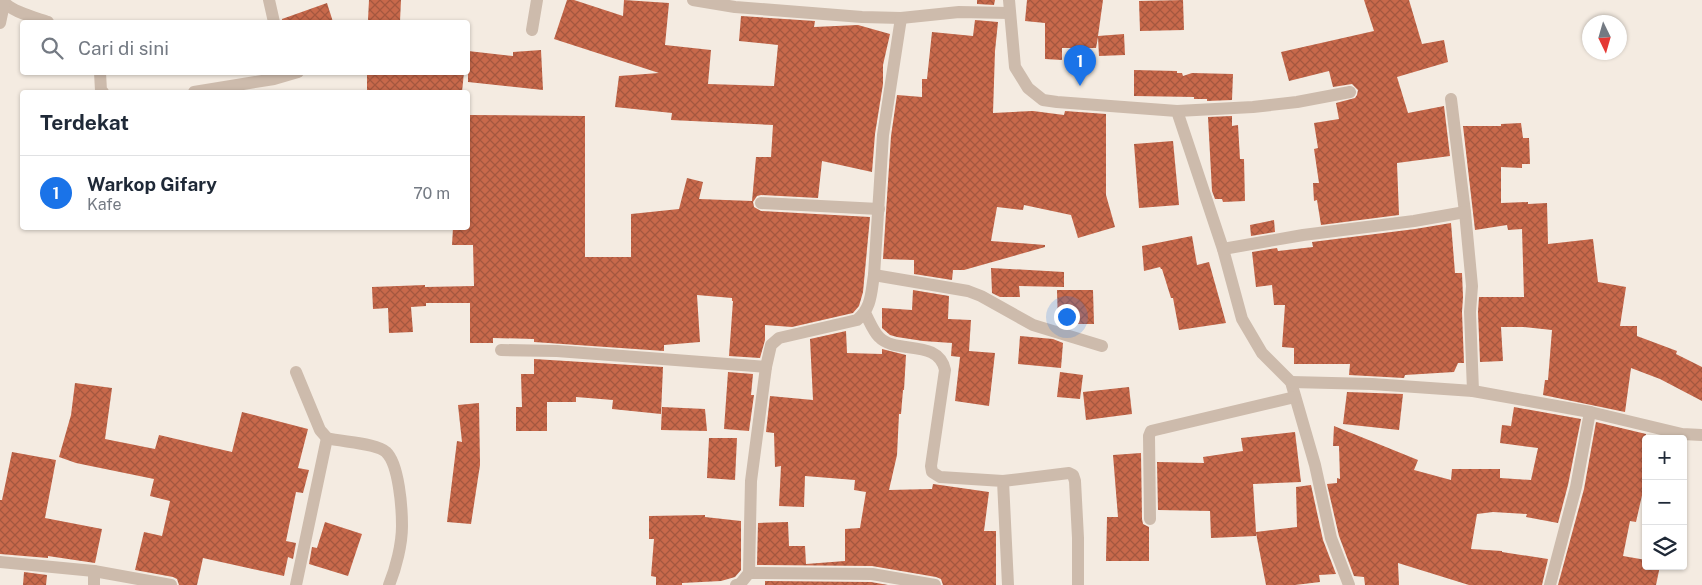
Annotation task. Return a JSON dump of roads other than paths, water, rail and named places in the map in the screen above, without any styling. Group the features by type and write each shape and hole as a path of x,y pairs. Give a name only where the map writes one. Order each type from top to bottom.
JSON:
{"street":[{"path":"269,0 274,20"},
{"path":"532,30 537,0"},
{"path":"693,0 735,7 862,17 901,18 1009,6 1015,67 1028,88 1044,100 1057,102 1177,111 1253,107 1297,102 1350,92"},
{"path":"0,23 4,2 18,11 43,20"},
{"path":"736,585 740,584 749,573 751,481 766,367 771,345 779,338 857,320 865,313 874,275 886,110 901,18"},
{"path":"100,75 101,90"},
{"path":"205,90 284,75"},
{"path":"1451,98 1472,286 1470,312 1474,391"},
{"path":"1177,111 1223,249 1242,319 1262,353 1290,382 1316,465 1331,538 1349,585"},
{"path":"761,202 879,209"},
{"path":"1223,249 1303,235 1414,221 1465,212"},
{"path":"874,275 968,291 981,296 1033,325 1102,346"},
{"path":"865,313 879,338 889,343 929,351 943,362 945,370 931,466 932,472 940,477 1003,481 1073,475 1075,481 1078,538 1078,585"},
{"path":"501,350 557,351 766,367"},
{"path":"296,372 320,430 327,438 369,445 385,451 393,461 397,472 402,526 395,570 389,585"},
{"path":"1290,382 1372,384 1474,391 1590,412 1682,434 1702,435"},
{"path":"1150,519 1148,436 1151,431 1295,397"},
{"path":"1550,585 1576,487 1590,412"},
{"path":"296,585 327,438"},
{"path":"1003,481 1008,585"},
{"path":"0,562 94,570 171,585"},
{"path":"94,570 94,585"},
{"path":"749,573 799,580 872,574 935,585"}],"place":[{"name":"Warkop Gifary","path":"1080,86"}]}
